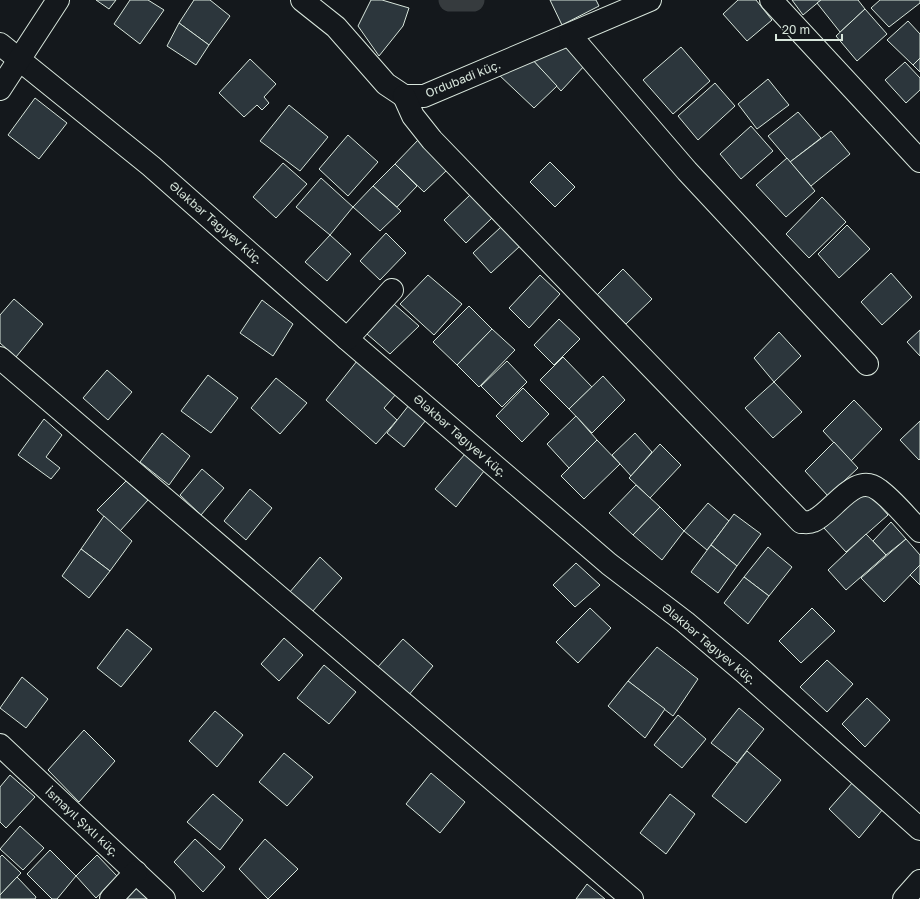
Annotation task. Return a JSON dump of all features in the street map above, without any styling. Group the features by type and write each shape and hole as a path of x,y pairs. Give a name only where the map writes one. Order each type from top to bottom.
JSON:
{"street":[{"path":"0,89 58,0"},
{"path":"302,0 336,27 386,84 404,96 413,116 432,140 801,522 811,522 821,517 853,488 865,484 878,489 920,531"},
{"name":"Ordubadi küç.","path":"404,96 424,96 650,0"},
{"path":"771,0 920,161"},
{"path":"570,35 687,171 868,364"},
{"name":"Ələkbər Tağıyev küç.","path":"0,44 151,166 347,339 609,564 685,622 743,671 920,829"},
{"path":"347,339 392,290"},
{"path":"0,358 632,899"},
{"name":"İsmayıl Şıxlı küç.","path":"0,745 164,899"},
{"path":"111,899 136,872"},
{"path":"904,899 920,881"}],"building":[{"path":"96,0 116,0 109,9"},
{"path":"130,0 148,0 164,10 140,44 114,24"},
{"path":"194,0 210,0 230,16 209,45 179,23"},
{"path":"371,0 382,0 409,8 403,26 379,56 358,26"},
{"path":"550,0 596,0 599,6 562,25"},
{"path":"738,0 756,0 772,20 747,41 723,14"},
{"path":"792,0 821,0 803,15"},
{"path":"821,0 858,0 865,9 840,32 817,3"},
{"path":"880,0 920,0 920,3 889,27 871,8"},
{"path":"865,9 887,34 857,61 836,36"},
{"path":"908,21 920,34 920,58 913,65 887,40"},
{"path":"179,23 209,45 196,65 167,46"},
{"path":"564,40 586,64 561,91 529,56"},
{"path":"681,47 710,81 673,114 643,80"},
{"path":"529,56 557,86 534,108 498,74"},
{"path":"920,58 920,72 913,65"},
{"path":"250,59 276,84 264,97 269,103 262,110 257,105 244,117 219,93"},
{"path":"905,62 920,78 920,90 906,103 885,80"},
{"path":"768,79 789,105 757,129 738,104"},
{"path":"715,83 735,106 698,140 678,116"},
{"path":"35,98 67,123 39,159 8,135"},
{"path":"289,105 328,137 300,171 260,141"},
{"path":"798,112 821,138 790,162 768,136"},
{"path":"751,126 773,151 741,179 720,154"},
{"path":"831,131 850,154 811,186 790,162"},
{"path":"348,135 378,162 348,196 319,169"},
{"path":"419,139 448,169 424,192 395,164"},
{"path":"787,158 815,191 786,217 756,185"},
{"path":"550,162 575,187 555,207 530,182"},
{"path":"283,163 307,184 276,218 253,197"},
{"path":"395,164 417,186 397,207 373,186"},
{"path":"321,178 353,207 330,235 296,207"},
{"path":"373,186 401,211 380,231 353,207"},
{"path":"470,195 492,218 466,243 444,220"},
{"path":"822,197 846,222 809,258 786,234"},
{"path":"847,225 870,249 839,278 818,254"},
{"path":"501,227 520,246 491,273 473,253"},
{"path":"386,233 406,253 380,280 360,261"},
{"path":"330,235 351,254 327,281 305,262"},
{"path":"623,269 652,299 626,324 597,295"},
{"path":"891,273 912,297 882,325 861,302"},
{"path":"428,275 462,304 434,335 400,304"},
{"path":"540,275 560,294 529,328 509,308"},
{"path":"14,299 43,324 16,357 0,343 0,315"},
{"path":"262,300 293,324 273,356 240,333"},
{"path":"394,304 419,326 390,354 367,334"},
{"path":"469,306 492,329 457,365 433,342"},
{"path":"559,319 580,339 554,365 534,345"},
{"path":"492,329 515,350 479,387 457,365"},
{"path":"920,330 920,356 907,342"},
{"path":"779,332 801,356 774,382 754,358"},
{"path":"563,357 592,387 569,409 540,380"},
{"path":"357,361 396,394 384,408 397,420 376,444 326,400"},
{"path":"507,361 527,382 502,407 481,386"},
{"path":"107,370 132,392 108,420 83,398"},
{"path":"208,375 238,398 211,433 181,411"},
{"path":"603,376 625,400 592,433 569,409"},
{"path":"276,378 307,403 280,434 251,408"},
{"path":"774,382 802,412 773,438 745,408"},
{"path":"523,388 549,414 522,442 496,416"},
{"path":"854,400 882,429 851,461 823,431"},
{"path":"409,405 426,420 404,447 387,433"},
{"path":"576,416 597,440 569,468 547,444"},
{"path":"44,419 62,435 46,457 60,468 51,479 18,455"},
{"path":"920,421 920,459 919,460 900,440"},
{"path":"162,433 190,456 169,485 140,462"},
{"path":"635,433 652,452 631,476 612,455"},
{"path":"597,440 620,464 584,499 561,476"},
{"path":"834,442 858,468 828,496 805,471"},
{"path":"660,444 681,465 650,498 629,478"},
{"path":"465,454 484,471 456,507 435,489"},
{"path":"202,469 224,488 201,515 180,495"},
{"path":"126,481 148,500 120,531 97,510"},
{"path":"636,485 660,507 633,535 609,513"},
{"path":"250,489 272,508 246,540 224,521"},
{"path":"866,490 888,515 846,552 824,528"},
{"path":"708,503 729,521 707,550 684,531"},
{"path":"660,507 684,531 662,560 633,535"},
{"path":"734,514 761,534 737,566 711,545"},
{"path":"104,516 132,541 110,571 81,549"},
{"path":"891,522 906,539 886,555 873,541"},
{"path":"866,534 886,555 846,590 828,570"},
{"path":"906,539 920,555 920,565 884,602 861,578"},
{"path":"711,545 737,566 718,593 691,572"},
{"path":"768,547 792,567 769,596 744,577"},
{"path":"81,549 110,571 89,598 62,576"},
{"path":"320,557 342,578 312,612 289,593"},
{"path":"576,563 600,585 575,607 553,585"},
{"path":"920,565 920,585 910,575"},
{"path":"744,577 769,596 748,624 724,603"},
{"path":"590,608 611,628 578,663 556,642"},
{"path":"812,608 835,631 801,663 779,641"},
{"path":"127,629 152,649 121,687 97,668"},
{"path":"284,638 303,655 279,681 261,664"},
{"path":"403,639 433,666 408,696 377,668"},
{"path":"657,647 698,679 673,716 628,681"},
{"path":"827,660 853,684 827,712 800,687"},
{"path":"324,665 356,692 329,724 297,698"},
{"path":"22,677 48,699 26,728 0,708"},
{"path":"628,681 665,709 645,738 608,706"},
{"path":"867,698 890,720 865,747 842,724"},
{"path":"739,708 764,729 737,763 711,743"},
{"path":"215,711 243,735 217,767 189,741"},
{"path":"678,715 706,739 682,768 654,745"},
{"path":"84,730 115,761 79,802 48,770"},
{"path":"747,751 781,780 746,823 712,796"},
{"path":"284,753 313,777 287,806 259,782"},
{"path":"431,773 465,802 440,833 406,804"},
{"path":"10,775 35,797 6,828 0,822 0,787"},
{"path":"853,782 883,809 859,838 829,809"},
{"path":"213,794 243,820 220,850 187,822"},
{"path":"670,794 695,814 666,854 640,833"},
{"path":"20,826 44,848 23,870 0,849"},
{"path":"195,839 225,867 203,892 174,862"},
{"path":"265,839 298,869 268,899 239,869"},
{"path":"50,850 76,876 57,899 52,899 27,874"},
{"path":"2,855 21,873 0,895 0,857"},
{"path":"97,855 117,876 96,898 76,876"},
{"path":"17,877 36,897 35,899 0,899 0,895"},
{"path":"587,884 605,899 576,899"},
{"path":"133,885 147,899 119,899"}],"waterway":[{"path":"450,0 473,0"}]}
